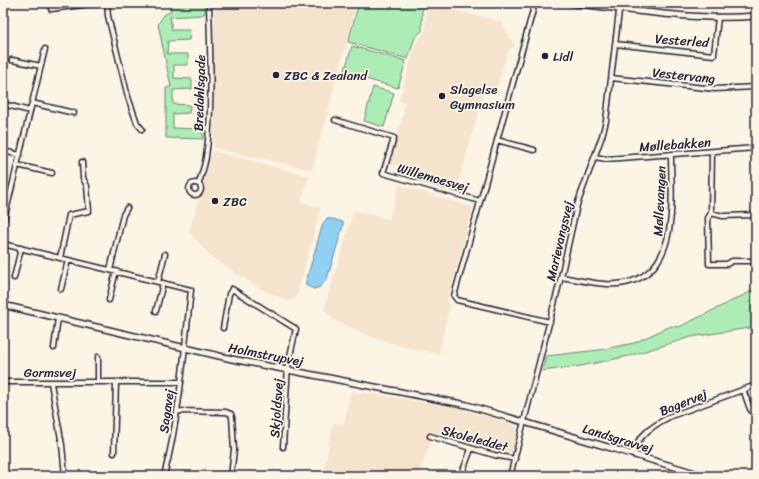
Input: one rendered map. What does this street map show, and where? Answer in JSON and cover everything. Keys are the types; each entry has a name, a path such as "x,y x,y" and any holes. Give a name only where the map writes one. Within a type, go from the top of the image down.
{"street":[{"path":"51,9 98,3"},
{"path":"107,3 108,16 128,97 137,123 142,129"},
{"name":"Bredahlsgade","path":"199,183 206,158 209,113 209,3"},
{"name":"Willemoesvej","path":"536,3 454,293 454,298 457,300 550,322"},
{"path":"571,3 619,6 718,18 756,16"},
{"name":"Marievangsvej","path":"510,476 550,322 577,205 595,157 606,121 619,6"},
{"name":"Vesterled","path":"615,44 714,55 718,18"},
{"path":"3,224 45,49"},
{"path":"12,60 41,66"},
{"name":"Vestervang","path":"611,78 715,89 756,87"},
{"path":"32,103 74,113"},
{"path":"3,104 30,111"},
{"name":"Willemoesvej","path":"335,120 394,138 383,173 480,201"},
{"path":"497,140 534,150"},
{"name":"Møllebakken","path":"595,157 606,159 756,148"},
{"path":"3,151 20,155"},
{"path":"712,152 711,213 708,218 709,264 727,264 732,261 756,261"},
{"name":"Møllevangen","path":"561,277 614,284 624,283 642,277 654,266 666,245 670,219 671,155"},
{"path":"60,258 69,215 89,211 86,186 83,178 82,162"},
{"path":"17,165 52,173"},
{"path":"3,199 9,200"},
{"path":"110,270 123,215 127,208"},
{"path":"711,213 724,216 756,215"},
{"path":"3,244 161,282"},
{"path":"14,278 21,248"},
{"path":"156,311 165,254"},
{"path":"61,289 68,260"},
{"path":"109,300 116,271"},
{"name":"Sagavej","path":"161,282 191,290 177,411 172,444 164,476"},
{"name":"Skjoldsvej","path":"223,328 229,294 232,289 296,330 289,370 283,447"},
{"name":"Holmstrupvej","path":"3,305 184,348 289,370 443,399 525,421"},
{"path":"54,348 58,318"},
{"path":"98,357 98,382"},
{"name":"Gormsvej","path":"3,382 180,382"},
{"path":"51,382 62,445 65,476"},
{"path":"114,453 116,382"},
{"name":"Bagervej","path":"632,454 638,439 661,421 756,385"},
{"path":"743,389 750,409 756,416"},
{"path":"177,411 226,412 231,414 234,450 231,476"},
{"name":"Landsgravvej","path":"525,421 705,476"},
{"name":"Skoleleddet","path":"430,436 471,449 515,459"},
{"path":"461,476 471,449"},
{"path":"683,476 685,470"}],"shaded area":[{"name":"ZBC & Zealand","path":"214,3 357,3 312,170 214,148"},
{"name":"Slagelse Gymnasium","path":"428,3 502,22 515,46 507,52 497,88 492,91 485,90 458,184 389,164 404,110 405,102 399,101 416,43 425,32"},
{"path":"213,151 309,176 301,202 321,208 296,298 288,301 265,291 237,274 210,256 189,232"},
{"path":"399,185 473,207 447,301 450,303 439,354 408,348 364,334 334,320 324,309 354,210 389,219"},
{"path":"351,391 461,408 514,425 517,428 513,450 506,454 496,453 433,436 418,476 323,476 333,423 344,424"}],"green space":[{"path":"169,3 204,3 205,13 202,15 170,17 172,30 190,30 189,40 168,41 167,54 188,54 188,65 174,65 174,78 192,79 192,89 173,90 173,104 190,105 189,113 173,114 173,128 203,129 203,139 166,138 166,88 171,87 158,24 164,15 171,11"},
{"path":"359,3 425,3 422,11 422,31 415,37 408,59 348,42"},
{"path":"352,46 406,61 398,88 344,73"},
{"path":"373,87 394,93 384,127 364,121"},
{"path":"756,287 756,327 691,337 629,356 581,366 542,371 546,356 599,350 634,343 671,326 679,327 748,293"}],"water":[{"path":"327,219 343,222 343,226 327,279 320,287 314,289 305,285 323,223"}],"place":[{"name":"Lidl","path":"545,56"},
{"name":"ZBC & Zealand","path":"276,75"},
{"name":"Slagelse Gymnasium","path":"442,96"},
{"name":"ZBC","path":"215,201"}]}
